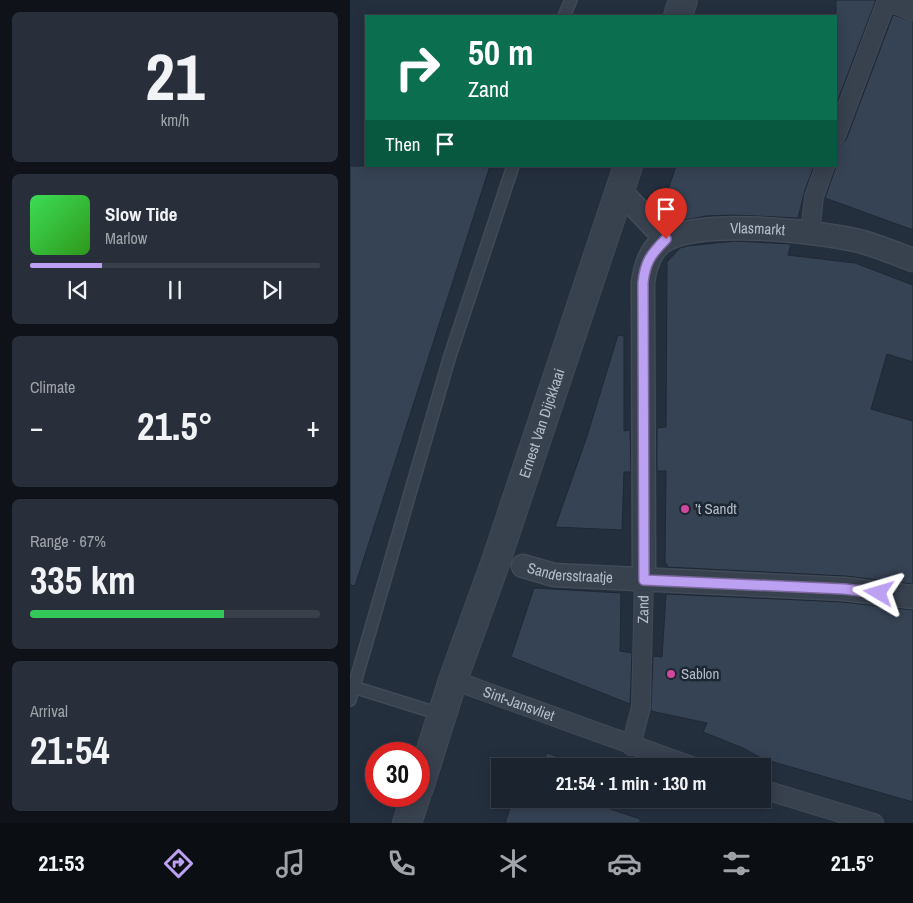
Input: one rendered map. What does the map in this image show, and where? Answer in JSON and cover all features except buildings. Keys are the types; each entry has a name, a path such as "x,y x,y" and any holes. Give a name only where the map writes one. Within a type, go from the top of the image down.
{"street":[{"path":"678,15 683,0"},
{"path":"837,133 886,1 913,11"},
{"path":"810,233 814,196 825,167"},
{"path":"624,179 666,239"},
{"name":"Ernest Van Dijckkaai","path":"453,680 497,558 624,179"},
{"name":"Vlasmarkt","path":"666,239 699,230 726,228 810,233 862,242 913,260"},
{"name":"Zand","path":"630,746 641,707 644,580 643,283 647,262 666,239"},
{"name":"Sandersstraatje","path":"497,558 554,575 844,589 913,597"},
{"path":"430,755 453,680"},
{"name":"Sint-Jansvliet","path":"453,680 667,758"},
{"path":"771,792 874,823"},
{"path":"407,823 412,807"}],"lane":[{"path":"564,15 570,0"},
{"path":"350,700 352,686 449,358 513,167"},
{"path":"352,686 443,715"}],"place":[{"name":"’t Sandt","path":"685,509"},
{"name":"Sablon","path":"671,674"}],"route":[{"path":"666,239 647,262 643,283 644,580 844,589 879,593"}]}
